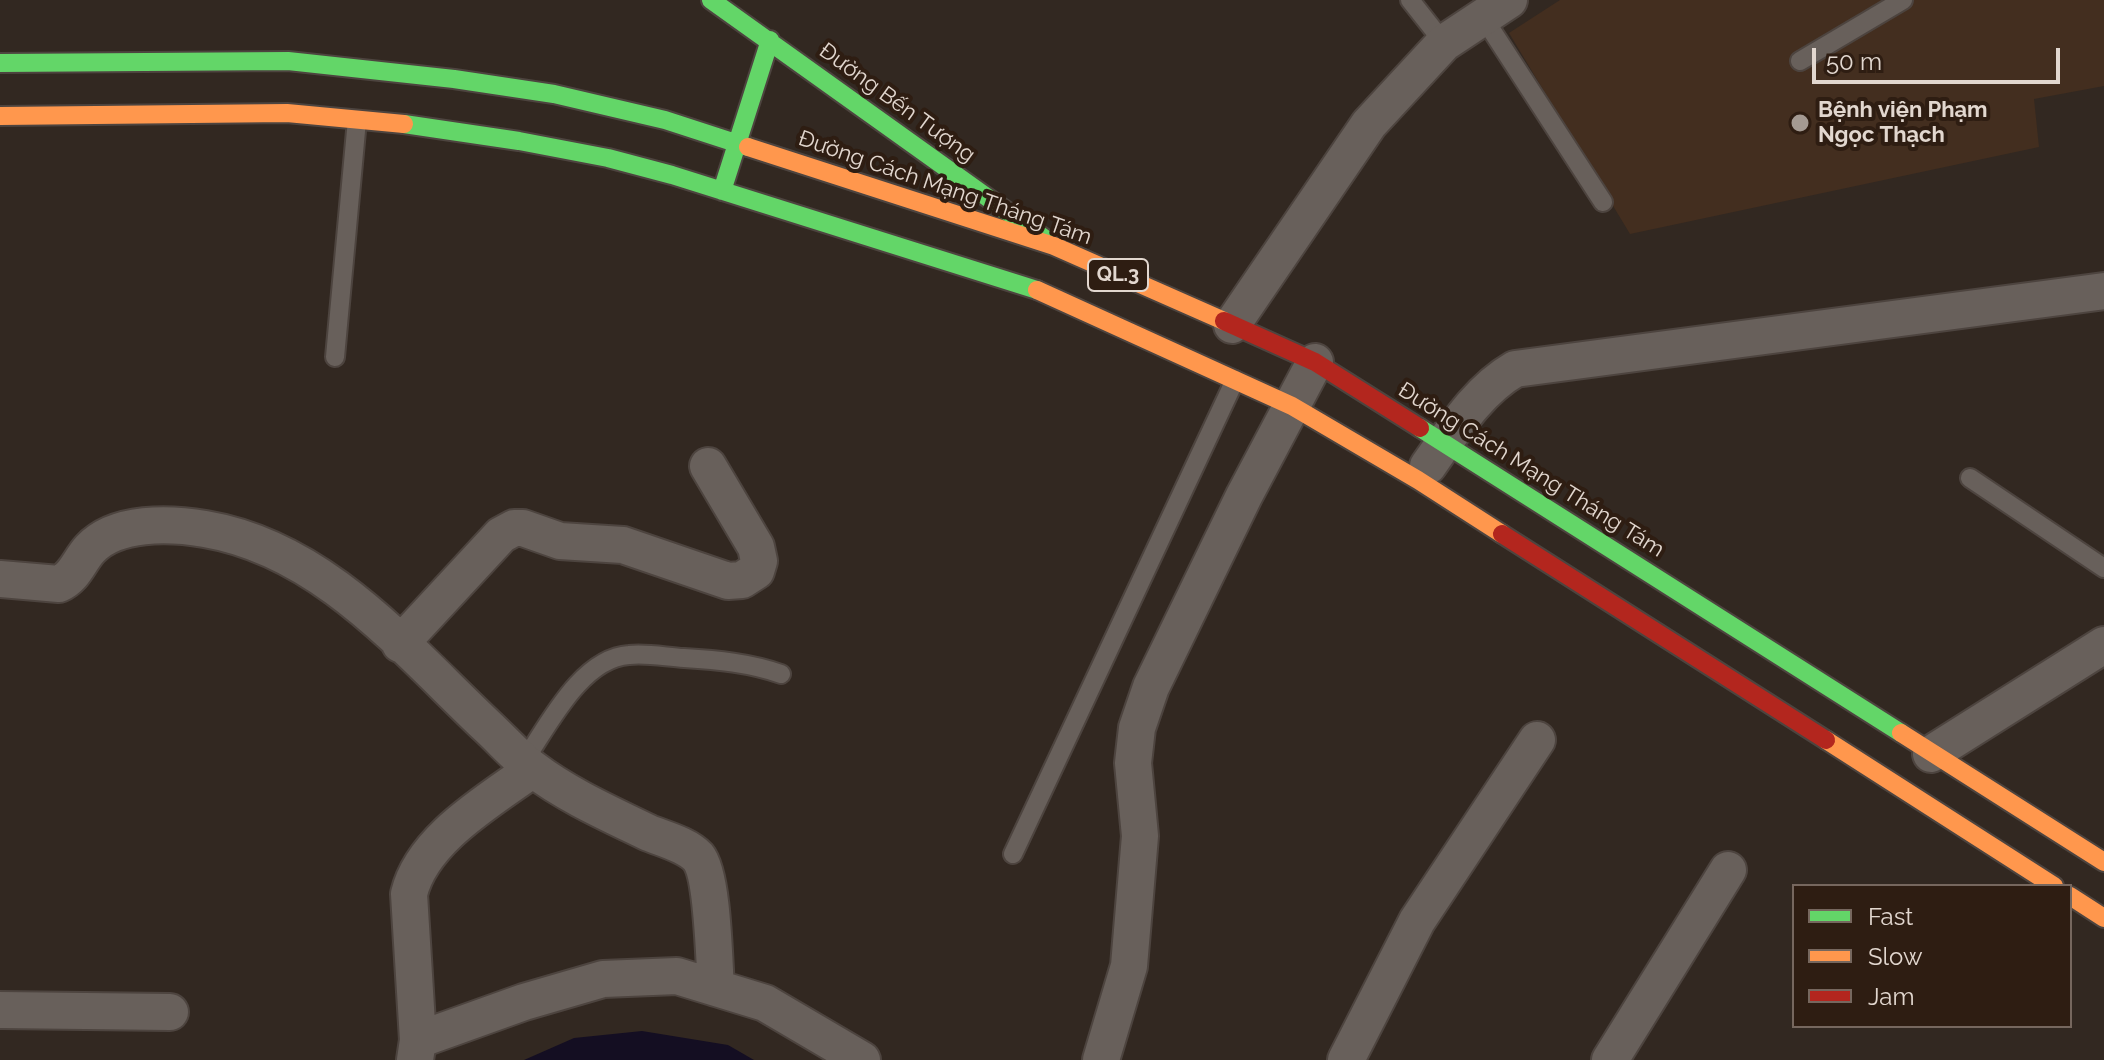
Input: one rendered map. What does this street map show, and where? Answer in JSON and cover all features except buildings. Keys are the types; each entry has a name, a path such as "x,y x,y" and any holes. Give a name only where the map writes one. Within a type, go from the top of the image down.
{"main road":[{"name":"Đường Bến Tượng","path":"711,0 1054,246"},
{"path":"722,191 770,40"},
{"name":"Đường Cách Mạng Tháng Tám","path":"0,63 288,61 454,79 554,94 665,120 1054,246 1315,362 2104,862"},
{"name":"QL.3","path":"0,116 287,113 487,136 608,158 1042,292 1292,406 1418,480 2051,884"},
{"path":"2072,897 2104,918"}],"street":[{"path":"1232,325 1369,124 1444,43 1496,9"},
{"path":"1418,480 1481,395 1496,380 1515,369 2104,291"},
{"path":"1101,1060 1129,966 1140,836 1133,763 1137,728 1151,687 1244,496 1315,362"},
{"path":"400,644 501,535 514,528 523,528 560,541 623,545 728,581 749,577 756,571 759,561 756,547 708,466"},
{"path":"0,579 59,584 74,573 97,541 112,533 139,526 203,529 252,541 291,557 333,585 528,765 614,816 687,849 699,858 706,877 716,988"},
{"path":"1931,754 2104,645"},
{"path":"1346,1060 1417,921 1537,740"},
{"path":"528,765 425,856 413,877 409,894 417,1050 524,1002 603,979 677,976 765,1003 862,1060"},
{"path":"1610,1060 1728,870"},
{"path":"0,1010 170,1012"}],"lane":[{"path":"1410,0 1444,43"},
{"path":"1800,61 1903,0"},
{"path":"1496,9 1603,202"},
{"path":"335,357 357,120"},
{"path":"1013,854 1235,380"},
{"path":"1970,478 2104,568"},
{"path":"528,765 570,691 600,665 626,655 716,659 762,667 781,674"}],"shaded area":[{"name":"Bệnh viện Phạm Ngọc Thạch","path":"1560,0 2104,0 2104,86 2034,99 2039,147 1630,234 1509,33"},
{"path":"642,1031 728,1045 754,1060 524,1060 574,1038"}],"traffic: fast":[{"path":"711,0 1044,238"},
{"path":"722,191 770,40"},
{"path":"0,63 288,61 454,79 554,94 665,120 748,147"},
{"path":"404,124 608,158 672,175 1037,290"},
{"path":"1420,428 1901,733"}],"traffic: slow":[{"path":"0,116 287,113 404,124"},
{"path":"748,147 1054,246 1224,321"},
{"path":"1037,290 1292,406 1502,534"},
{"path":"1901,733 2104,862"},
{"path":"1826,740 2051,884"},
{"path":"2072,897 2104,918"}],"traffic: jam":[{"path":"1224,321 1315,362 1420,428"},
{"path":"1502,534 1826,740"}],"place":[{"name":"Bệnh viện Phạm Ngọc Thạch","path":"1800,123"}]}
